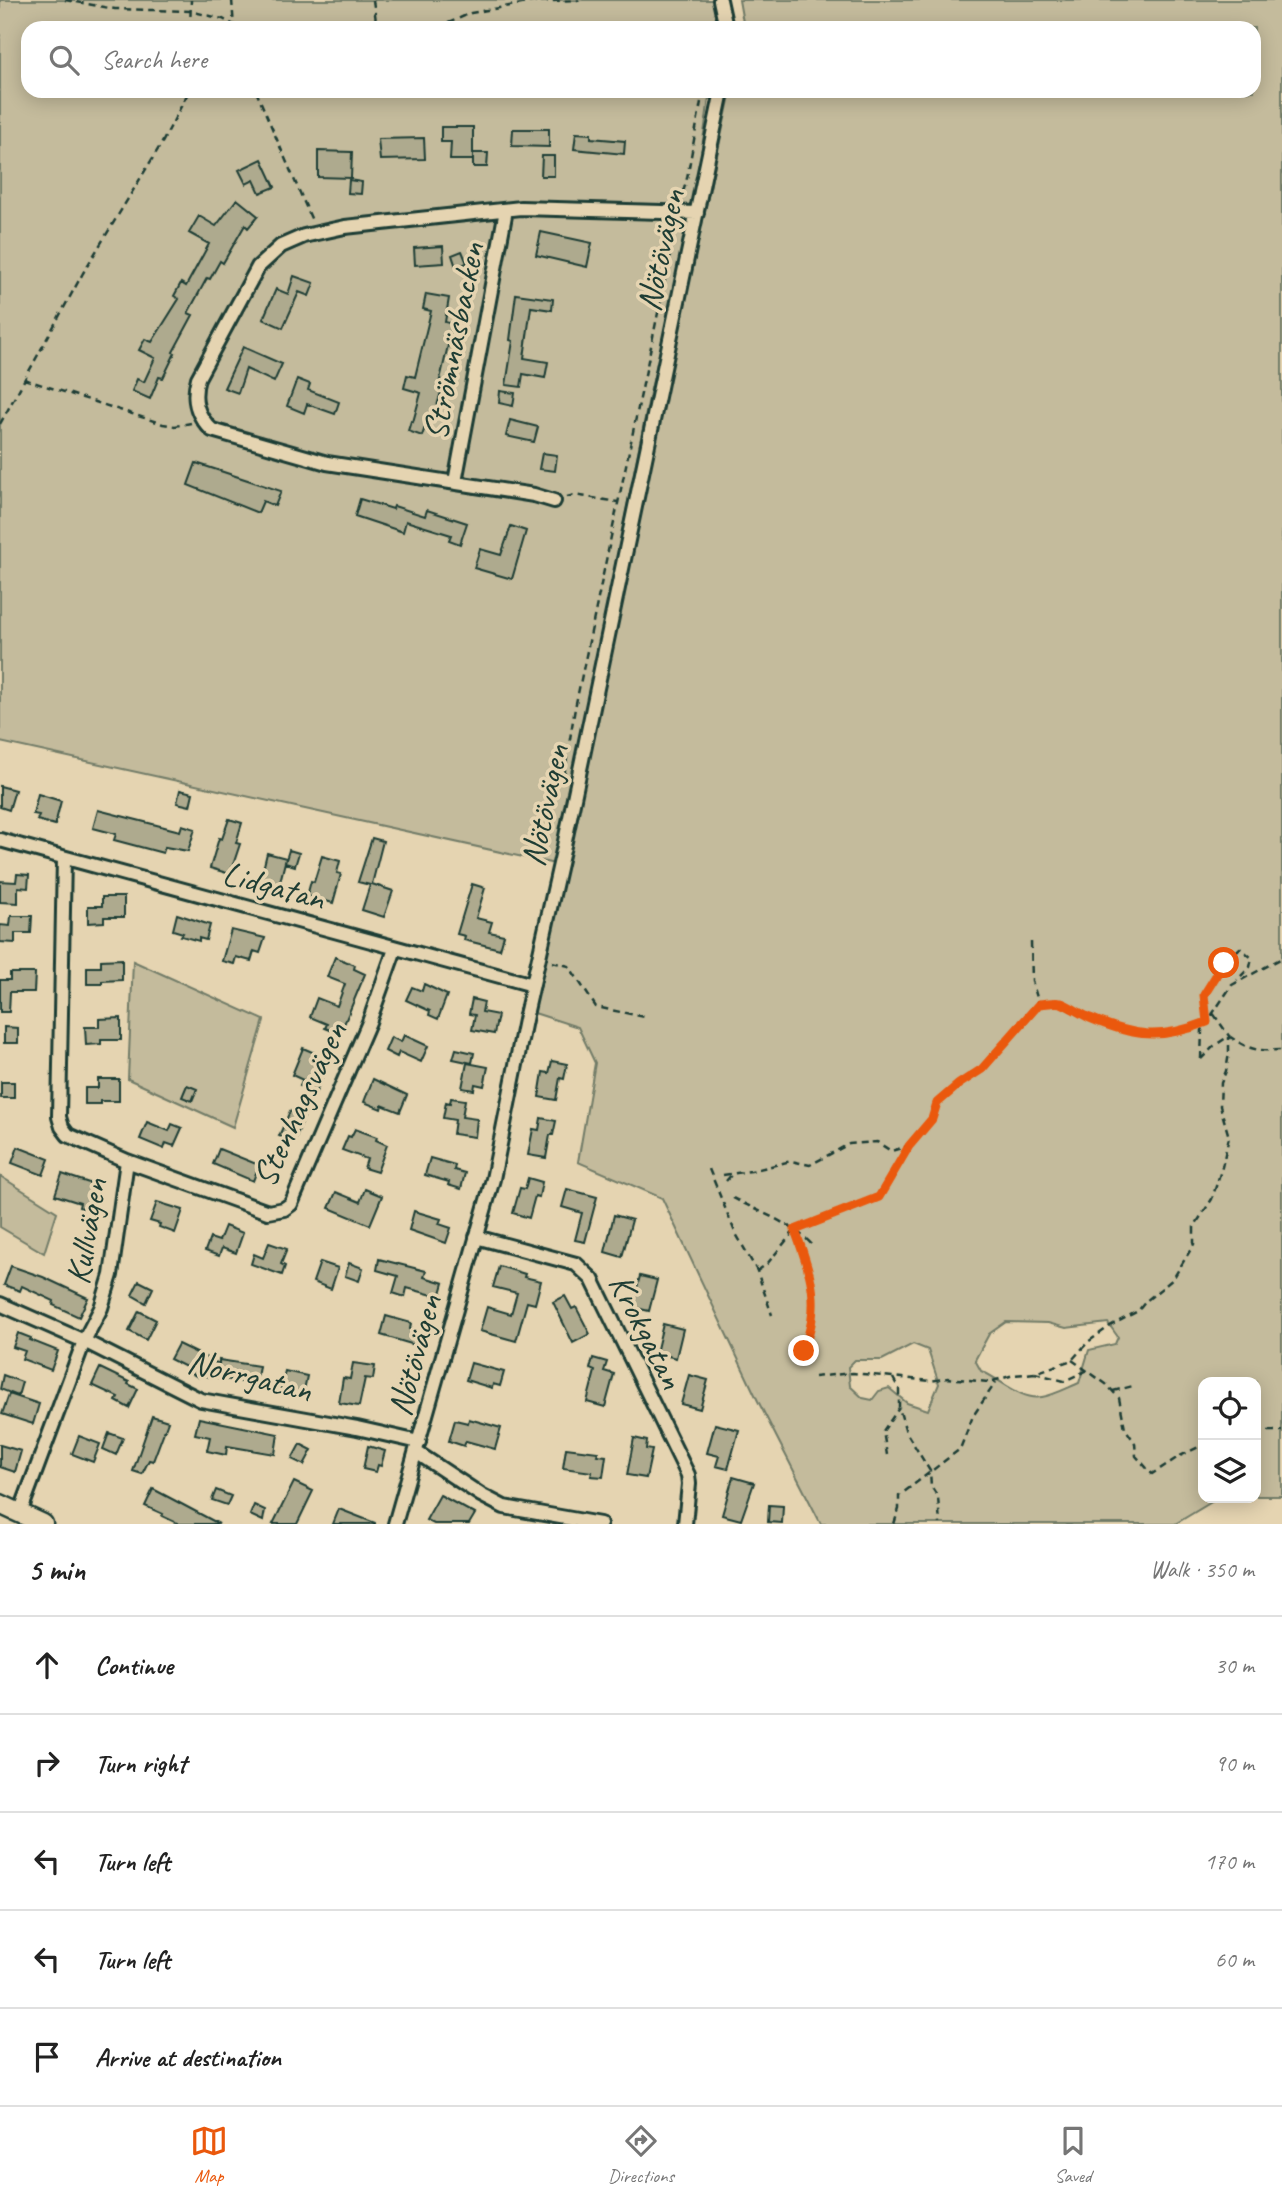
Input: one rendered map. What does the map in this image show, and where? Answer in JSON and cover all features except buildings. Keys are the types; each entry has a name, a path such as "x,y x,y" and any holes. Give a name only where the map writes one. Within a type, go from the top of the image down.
{"street":[{"path":"720,0 724,21"},
{"name":"Nötövägen","path":"395,1524 493,1180 721,98"},
{"name":"Strömnäsbacken","path":"554,501 534,495 327,463 212,430 202,418 194,399 198,378 254,274 281,246 316,232 540,207 697,213"},
{"name":"Strömnäsbacken","path":"455,482 506,210"},
{"name":"Lidgatan","path":"0,840 533,985"},
{"name":"Kullvägen","path":"20,1514 84,1341 101,1308 111,1275 127,1161 68,1135 62,1127 64,858"},
{"name":"Stenhagsvägen","path":"127,1161 268,1212 284,1209 291,1204 369,1022 395,948"},
{"name":"Krokgatan","path":"476,1237 576,1264 592,1279 685,1469 689,1484 685,1524"},
{"name":"Norrgatan","path":"0,1304 84,1341 201,1400 357,1428 418,1447 481,1495 504,1507 600,1524"},
{"path":"0,1504 43,1524"}],"path":[{"path":"65,0 115,9 190,11 226,21"},
{"path":"190,21 191,0"},
{"path":"232,0 234,21"},
{"path":"373,0 377,21"},
{"path":"453,21 471,13 532,2 579,0"},
{"path":"0,424 83,273 163,141 185,98"},
{"path":"259,98 316,232"},
{"path":"564,784 575,708 671,251 672,212 687,178 702,98"},
{"path":"24,379 163,424 185,425 202,418"},
{"path":"554,501 574,495 618,502"},
{"path":"1031,942 1032,981 1039,1004"},
{"path":"1207,1022 1204,995 1224,963 1240,948 1252,958 1250,967 1232,985 1202,1030 1201,1059 1229,1036"},
{"path":"539,958 569,966 596,1007 645,1017"},
{"path":"1232,985 1282,958"},
{"path":"757,1270 767,1264 795,1230 879,1197 909,1146 932,1119 937,1103 982,1069 1039,1004 1061,1003 1072,1011 1112,1027 1142,1034 1181,1032 1207,1022"},
{"path":"1213,1013 1229,1036 1240,1044 1263,1052 1282,1050"},
{"path":"814,1377 853,1373 931,1381 948,1378 997,1381 1014,1375 1035,1373 1072,1360 1088,1342 1116,1322 1138,1311 1173,1279 1194,1244 1194,1227 1212,1199 1229,1137 1220,1106 1221,1083 1229,1053 1229,1036"},
{"path":"723,1175 791,1161 810,1165 849,1144 877,1142 891,1151 909,1146"},
{"path":"709,1169 735,1232 757,1270 772,1315"},
{"path":"726,1181 733,1173"},
{"path":"733,1198 795,1230 813,1246"},
{"path":"795,1230 806,1260 813,1298 812,1319 804,1351"},
{"path":"1072,1360 1088,1370 1119,1398 1125,1427 1135,1443 1136,1457 1152,1474 1198,1447"},
{"path":"1035,1373 1063,1381 1088,1370"},
{"path":"893,1378 899,1389 899,1408 906,1432 930,1471 931,1486 938,1497 940,1524"},
{"path":"894,1524 899,1509 899,1496 960,1449 973,1416 997,1381"},
{"path":"1112,1391 1133,1386"},
{"path":"887,1455 883,1431 899,1408"},
{"path":"1261,1431 1282,1431"}],"shaded area":[{"path":"0,0 716,0 718,21 21,21 21,98 709,98 693,211 650,393 555,864 0,742"},
{"path":"739,0 1282,0 1282,1496 1261,1496 1261,1377 1198,1377 1198,1503 1210,1503 1175,1524 821,1524 758,1401 662,1198 578,1162 595,1063 578,1027 525,1010 566,848 729,98 1261,98 1261,21 743,21","holes":["1006,1322 1048,1323 1066,1328 1108,1323 1118,1337 1115,1344 1089,1350 1079,1383 1051,1395 1026,1396 981,1371 975,1360 989,1334","913,1344 928,1350 939,1384 928,1410 907,1403 889,1388 879,1391 872,1400 863,1398 850,1386 848,1367 855,1360 882,1360"]},
{"path":"133,961 264,1020 233,1127 128,1079"},
{"path":"0,1176 57,1212 44,1253 0,1227"}],"route":[{"path":"804,1351 812,1319 813,1298 806,1260 795,1230 879,1197 909,1146 932,1119 937,1103 982,1069 1039,1004 1061,1003 1072,1011 1120,1030 1142,1034 1181,1032 1207,1022 1204,995 1224,963"}]}
